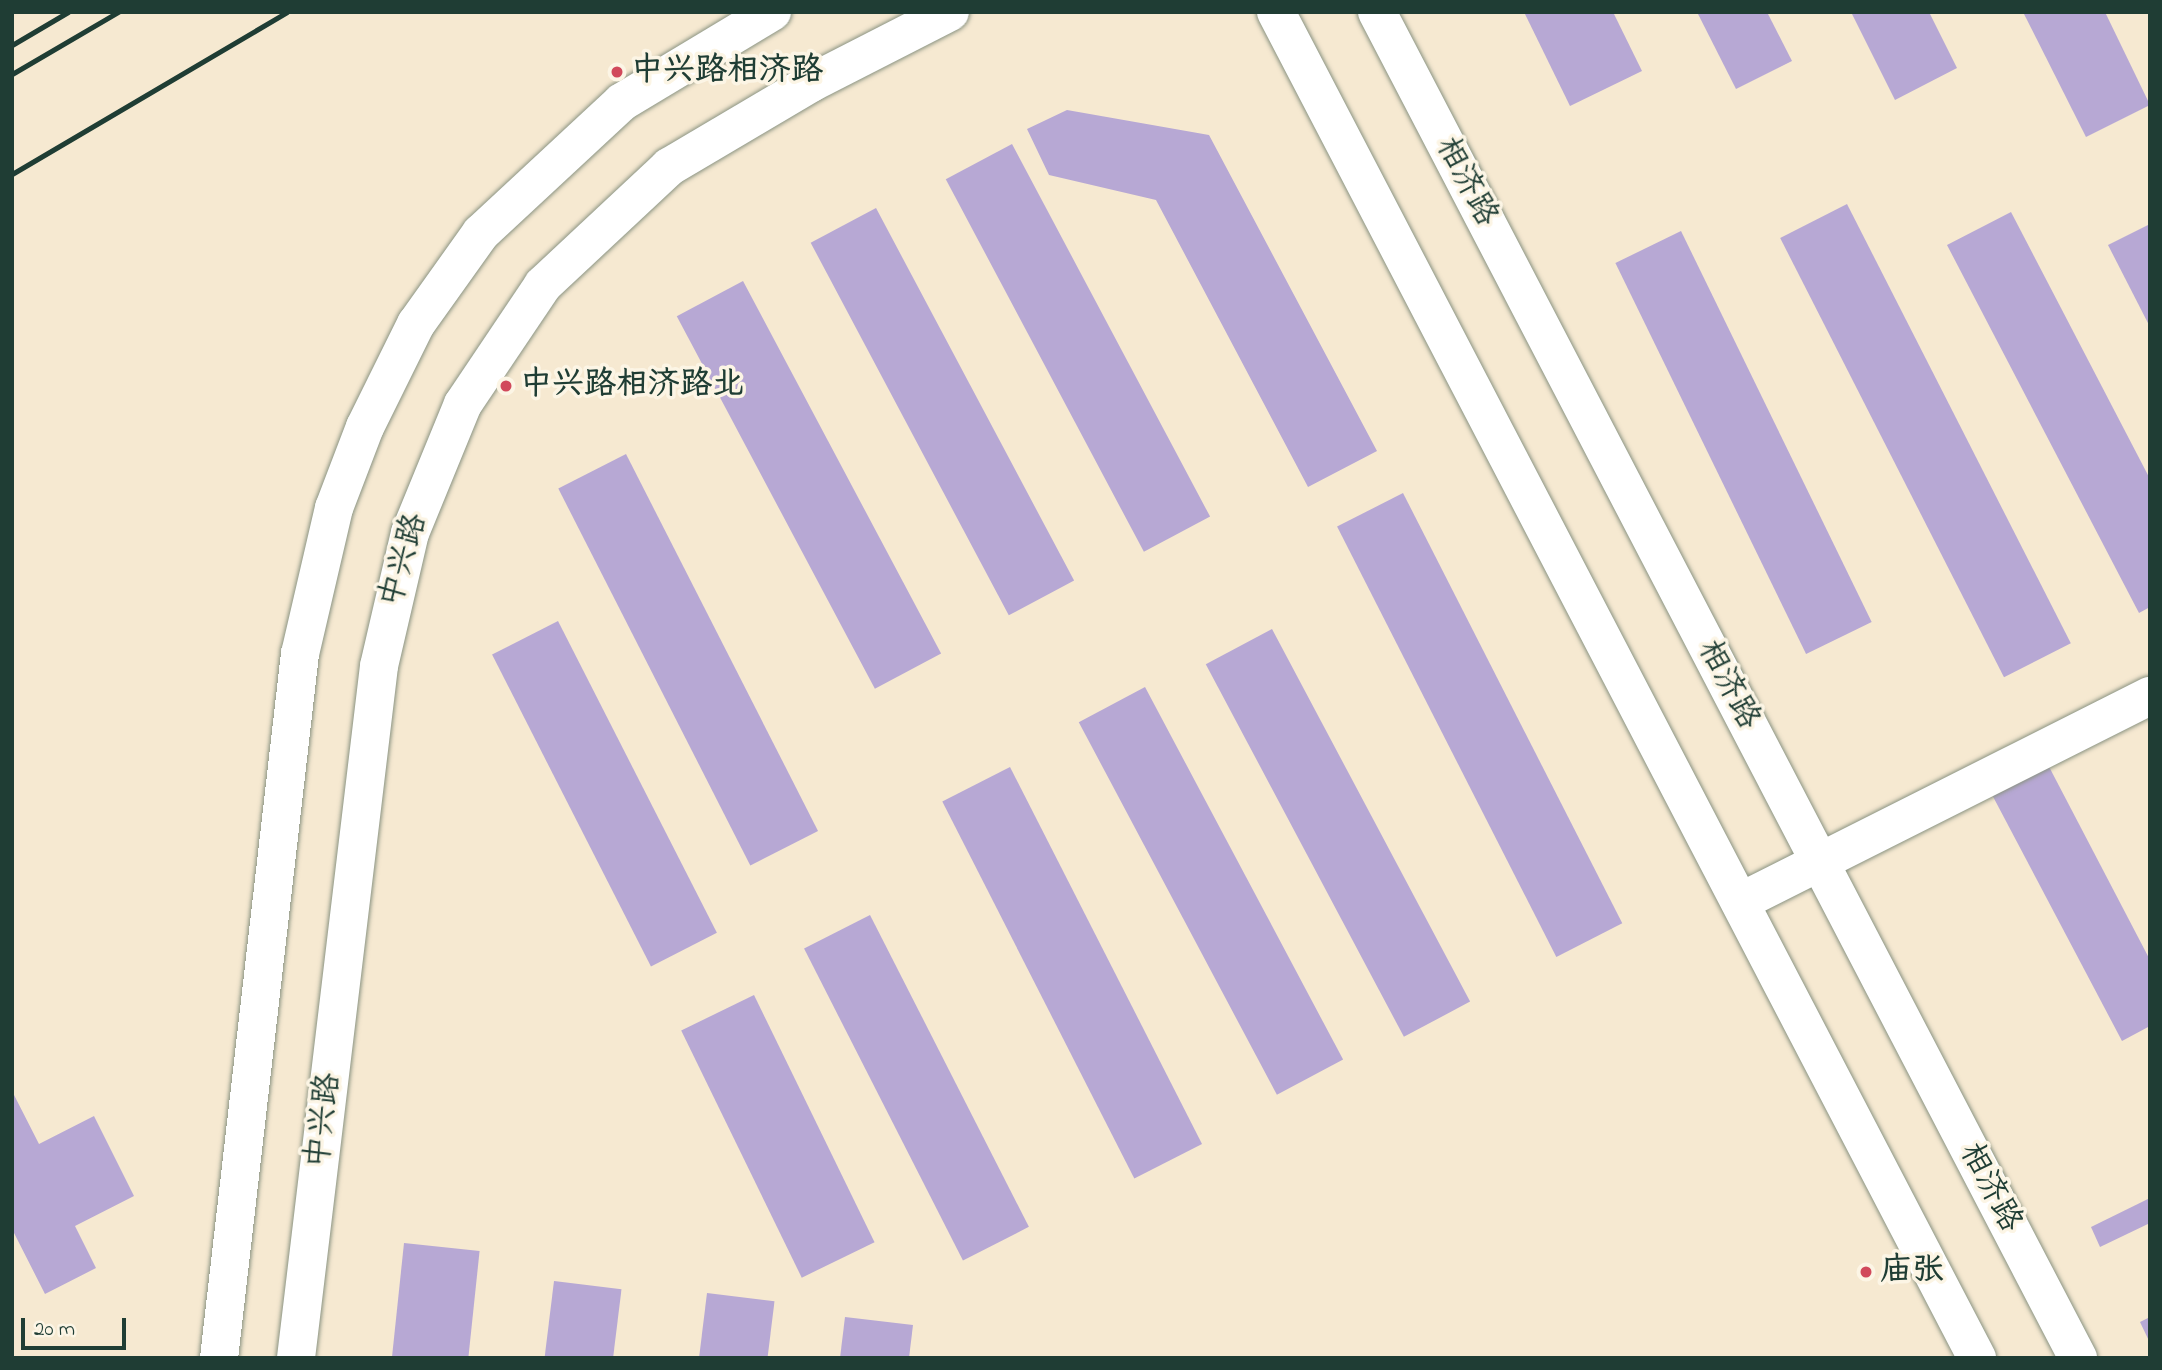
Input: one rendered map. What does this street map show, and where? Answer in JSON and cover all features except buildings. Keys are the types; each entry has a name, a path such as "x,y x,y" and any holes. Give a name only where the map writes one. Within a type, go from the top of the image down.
{"street":[{"path":"219,1358 300,654 327,531 365,427 416,324 481,233 622,102 772,12"},
{"name":"中兴路","path":"296,1358 379,666 410,533 463,404 543,285 669,167 811,83 950,12"},
{"path":"1276,12 1977,1358"},
{"name":"相济路","path":"1377,12 2078,1358"},
{"path":"1740,902 2150,696"}],"railway":[{"path":"12,45 68,12"},
{"path":"12,74 118,12"},
{"path":"12,174 287,12"}],"place":[{"name":"中兴路相济路","path":"617,72"},
{"name":"中兴路相济路北","path":"506,386"},
{"name":"庙张","path":"1866,1272"}]}
